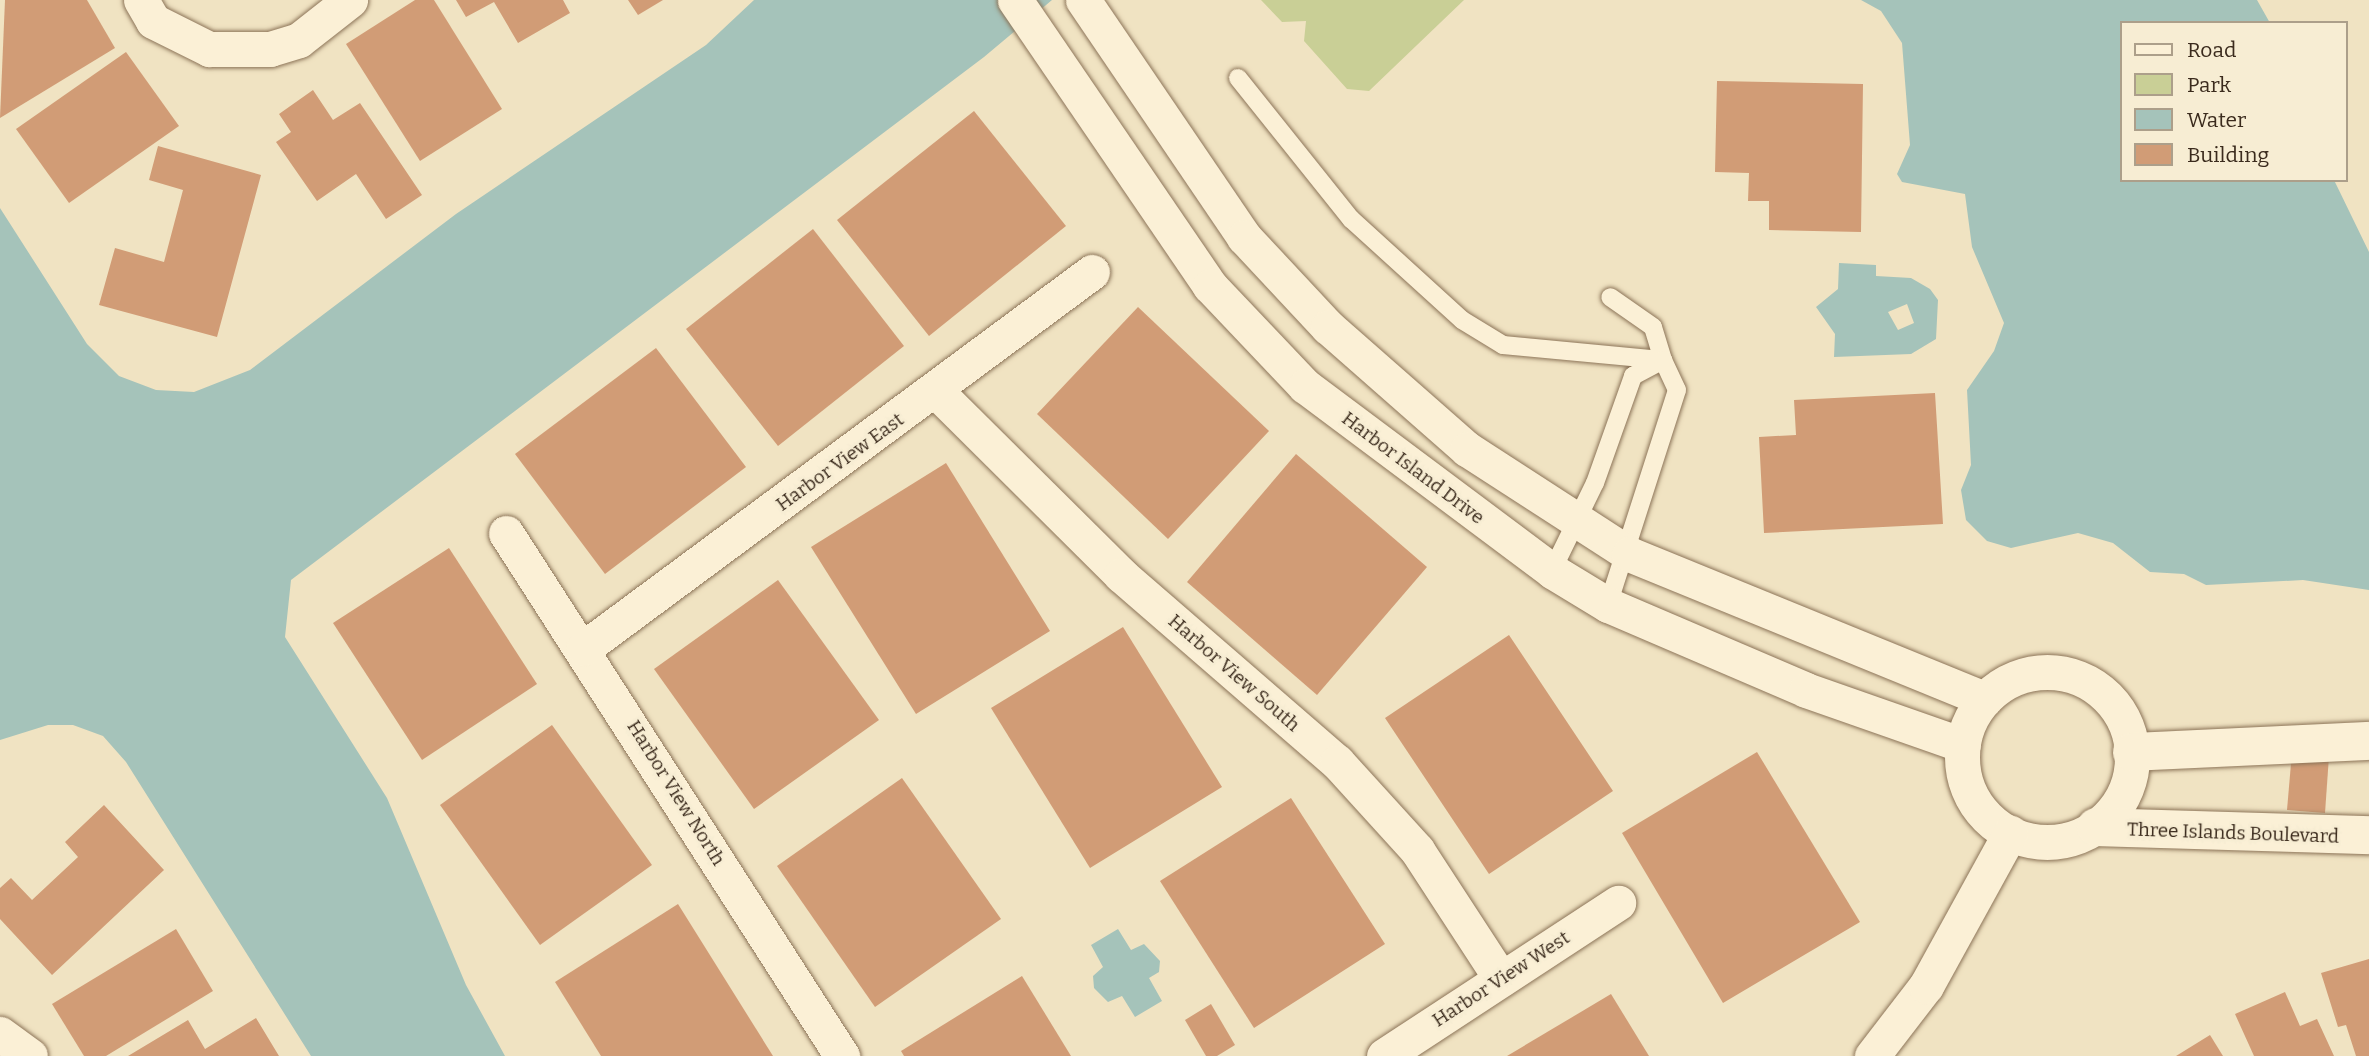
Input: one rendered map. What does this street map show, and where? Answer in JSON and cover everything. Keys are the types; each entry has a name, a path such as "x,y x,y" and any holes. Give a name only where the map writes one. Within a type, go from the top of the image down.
{"street":[{"path":"141,0 153,21 209,49 270,49 299,40 350,0"},
{"name":"Harbor Island Drive","path":"1015,0 1210,286 1305,386 1552,571 1608,604 1806,690 1963,745"},
{"path":"1083,0 1244,237 1328,327 1467,449 1574,524 1629,554 1985,699"},
{"name":"Harbor View East","path":"584,648 937,391 1092,272"},
{"name":"Harbor View South","path":"937,391 1121,575 1337,762 1417,850 1501,979"},
{"name":"Harbor View North","path":"506,533 584,648 842,1056"},
{"path":"2064,673 2112,701 2132,752 2125,789 2096,827 2054,842 2010,833 1972,797 1963,745 1985,699 2009,680 2064,673"},
{"path":"2132,752 2369,741"},
{"name":"Three Islands Boulevard","path":"2096,827 2369,835"},
{"path":"1872,1056 1926,986 2010,833"},
{"name":"Harbor View West","path":"1384,1056 1618,903"},
{"path":"0,1034 30,1056"}],"lane":[{"path":"1238,78 1351,219 1462,320 1503,345 1663,360"},
{"path":"1608,604 1629,554 1677,390 1663,360 1653,327 1610,298"},
{"path":"1552,571 1574,524 1633,376 1663,360"}],"green space":[{"path":"1261,0 1464,0 1369,91 1347,89 1304,41 1306,21 1282,22"}],"water":[{"path":"754,0 1052,0 984,57 291,580 285,637 387,798 466,985 505,1056 311,1056 126,762 103,736 73,725 48,725 0,740 0,208 87,344 119,376 156,390 194,392 250,370 456,214 706,45"},
{"path":"1861,0 2257,0 2269,21 2120,21 2120,182 2335,182 2369,252 2369,590 2303,580 2206,585 2184,574 2150,572 2113,543 2078,533 2011,548 1987,541 1966,520 1961,490 1971,465 1967,390 1994,351 2004,323 1972,247 1965,194 1902,182 1897,174 1910,145 1902,43 1881,11"},
{"path":"1839,263 1876,265 1876,276 1911,278 1930,289 1938,300 1936,339 1911,354 1834,357 1835,334 1816,307 1838,289","holes":["1907,304 1914,323 1898,330 1888,312"]},
{"path":"1118,929 1131,950 1144,944 1160,961 1159,972 1149,978 1162,1001 1135,1017 1122,996 1108,1002 1094,988 1093,976 1103,967 1091,945"}],"building":[{"path":"5,0 87,0 115,48 0,118"},
{"path":"415,0 434,0 502,109 420,161 346,44"},
{"path":"456,0 563,0 570,13 518,43 494,2 466,17"},
{"path":"628,0 663,0 638,15"},
{"path":"126,52 179,126 69,203 16,129"},
{"path":"1717,81 1863,84 1861,232 1769,230 1769,201 1748,201 1749,173 1715,172"},
{"path":"313,90 333,120 360,103 422,195 386,219 356,174 317,201 276,142 291,132 279,114"},
{"path":"974,111 1066,226 929,336 837,220"},
{"path":"158,146 261,175 217,337 99,305 115,248 164,262 183,190 149,180"},
{"path":"813,229 904,346 778,446 686,329"},
{"path":"1138,307 1269,431 1168,539 1037,414"},
{"path":"656,348 746,467 605,574 515,454"},
{"path":"1935,393 1943,524 1764,533 1759,437 1796,435 1794,400"},
{"path":"1296,454 1427,567 1317,695 1187,582"},
{"path":"946,463 1050,631 916,714 811,547"},
{"path":"449,548 537,684 422,760 333,623"},
{"path":"778,580 879,720 754,809 654,669"},
{"path":"1123,627 1222,787 1090,868 991,708"},
{"path":"1509,635 1613,791 1489,874 1385,718"},
{"path":"552,725 652,865 540,945 440,805"},
{"path":"1757,752 1860,922 1723,1003 1622,833"},
{"path":"2292,752 2329,756 2325,813 2287,810"},
{"path":"902,778 1001,919 875,1007 777,866"},
{"path":"1291,798 1385,944 1254,1028 1160,881"},
{"path":"104,805 164,870 52,975 0,919 0,888 11,878 32,900 78,857 65,842"},
{"path":"678,904 773,1056 601,1056 555,982"},
{"path":"176,929 213,991 106,1056 84,1056 52,1004"},
{"path":"2369,959 2369,1056 2356,1056 2346,1025 2338,1027 2321,973"},
{"path":"1022,976 1071,1056 904,1056 901,1051"},
{"path":"2285,992 2300,1026 2317,1019 2334,1056 2254,1056 2235,1014"},
{"path":"1611,994 1649,1056 1507,1056"},
{"path":"1211,1004 1235,1045 1217,1056 1206,1056 1185,1020"},
{"path":"256,1018 279,1056 128,1056 188,1020 205,1049"},
{"path":"2210,1035 2223,1056 2176,1056"}]}
